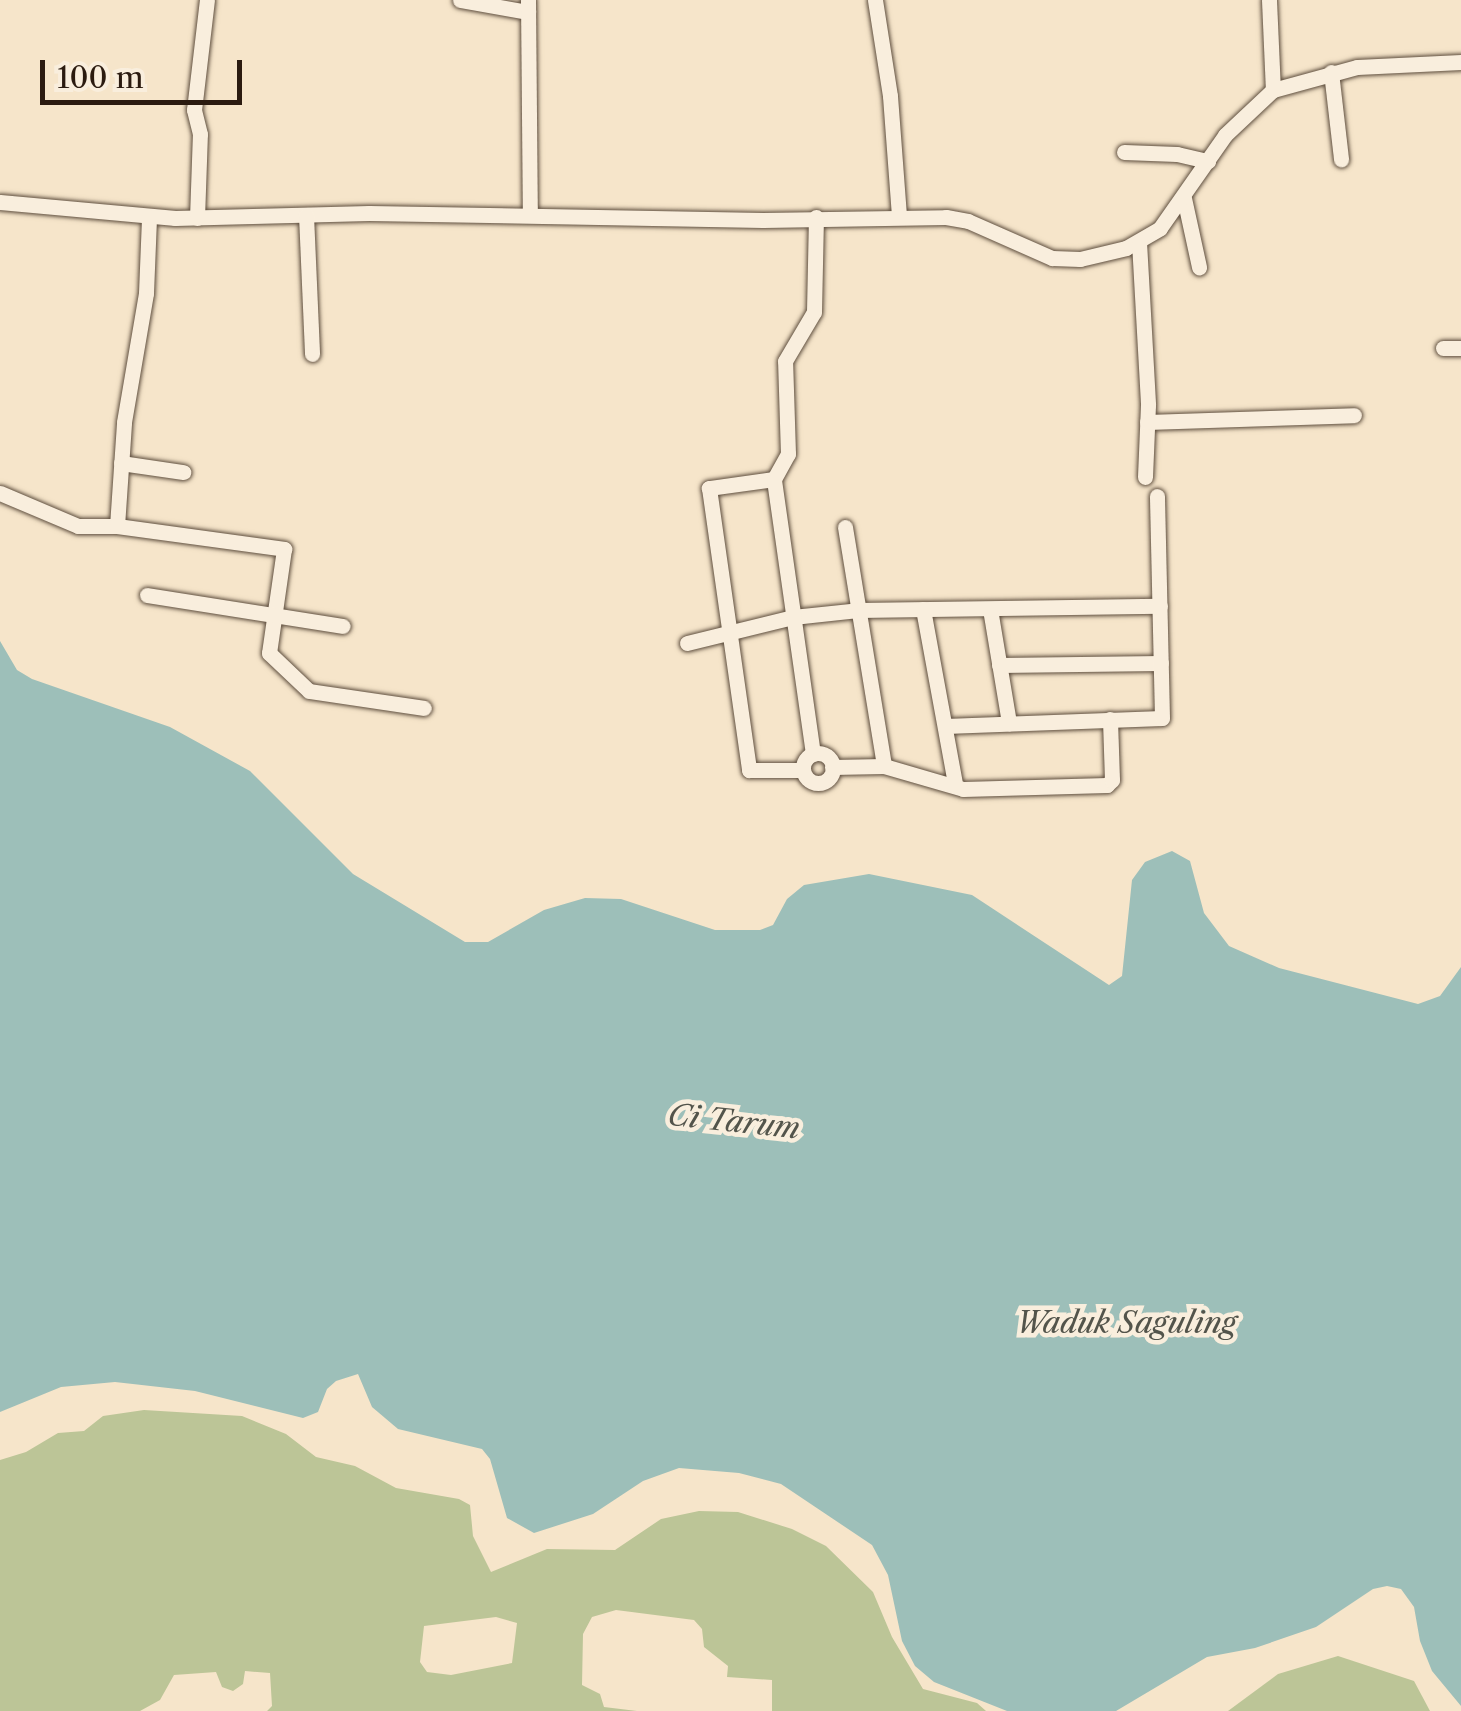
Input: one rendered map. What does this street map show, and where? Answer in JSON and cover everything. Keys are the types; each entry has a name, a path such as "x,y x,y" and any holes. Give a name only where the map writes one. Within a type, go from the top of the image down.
{"street":[{"path":"197,218 200,134 194,110 207,0"},
{"path":"460,0 528,6 530,216"},
{"path":"875,0 890,96 899,216"},
{"path":"1269,0 1273,90"},
{"path":"0,202 197,218 306,215 962,219 1056,259 1094,257 1139,242 1172,216 1243,115 1273,90 1331,72 1461,62"},
{"path":"1331,72 1342,159"},
{"path":"1124,152 1177,154 1208,161"},
{"path":"1184,198 1199,267"},
{"path":"306,215 312,354"},
{"path":"116,526 121,463 146,293 148,217"},
{"path":"803,770 813,754 774,479 788,454 786,361 814,312 816,218"},
{"path":"1139,242 1147,422 1145,477"},
{"path":"1443,348 1461,348"},
{"path":"1147,422 1354,415"},
{"path":"121,463 183,472"},
{"path":"774,479 709,488 749,770 803,770 817,783 830,776 832,766"},
{"path":"0,494 78,526 116,526 284,549 268,653 309,691 424,708"},
{"path":"944,726 1162,718 1157,496"},
{"path":"845,528 884,766"},
{"path":"146,595 343,626"},
{"path":"686,643 793,617 858,610 1160,606"},
{"path":"990,608 1009,723"},
{"path":"923,610 954,784"},
{"path":"999,666 1161,663"},
{"path":"832,766 884,766 963,789 1106,785 1112,780 1110,719"},
{"path":"813,754 823,755 832,766"}],"green space":[{"path":"144,1410 242,1416 286,1434 316,1457 355,1466 396,1488 459,1499 470,1505 473,1536 491,1572 547,1549 615,1550 661,1519 699,1511 738,1512 792,1529 826,1546 873,1592 892,1637 923,1689 977,1703 986,1711 772,1711 772,1680 727,1677 728,1666 704,1647 702,1629 694,1620 616,1610 592,1617 583,1634 582,1685 600,1694 604,1707 637,1711 267,1711 272,1706 270,1673 245,1671 243,1684 233,1691 222,1687 216,1672 174,1675 160,1700 140,1711 0,1711 0,1460 26,1452 58,1433 84,1431 103,1416","holes":["496,1617 517,1623 512,1663 451,1675 427,1672 420,1662 424,1626"]},
{"path":"1338,1656 1414,1681 1430,1711 1228,1711 1278,1674"}],"water":[{"name":"Waduk Saguling","path":"0,641 17,670 32,679 170,727 250,771 353,874 465,942 488,942 544,910 585,898 621,899 715,930 760,930 773,925 787,899 804,885 869,874 972,895 1109,985 1122,976 1132,880 1145,862 1172,851 1190,861 1204,913 1229,946 1279,968 1418,1004 1440,996 1461,967 1461,1706 1432,1671 1420,1641 1414,1607 1401,1589 1387,1586 1373,1589 1316,1627 1255,1648 1207,1657 1116,1711 1007,1711 934,1682 915,1666 902,1641 888,1575 872,1545 781,1484 739,1473 679,1468 643,1481 593,1514 534,1533 507,1518 490,1459 482,1449 398,1429 372,1407 358,1374 336,1381 327,1389 318,1412 303,1418 195,1391 115,1382 61,1387 0,1412"}],"water label":[{"name":"Ci Tarum","path":"734,1122"}]}
